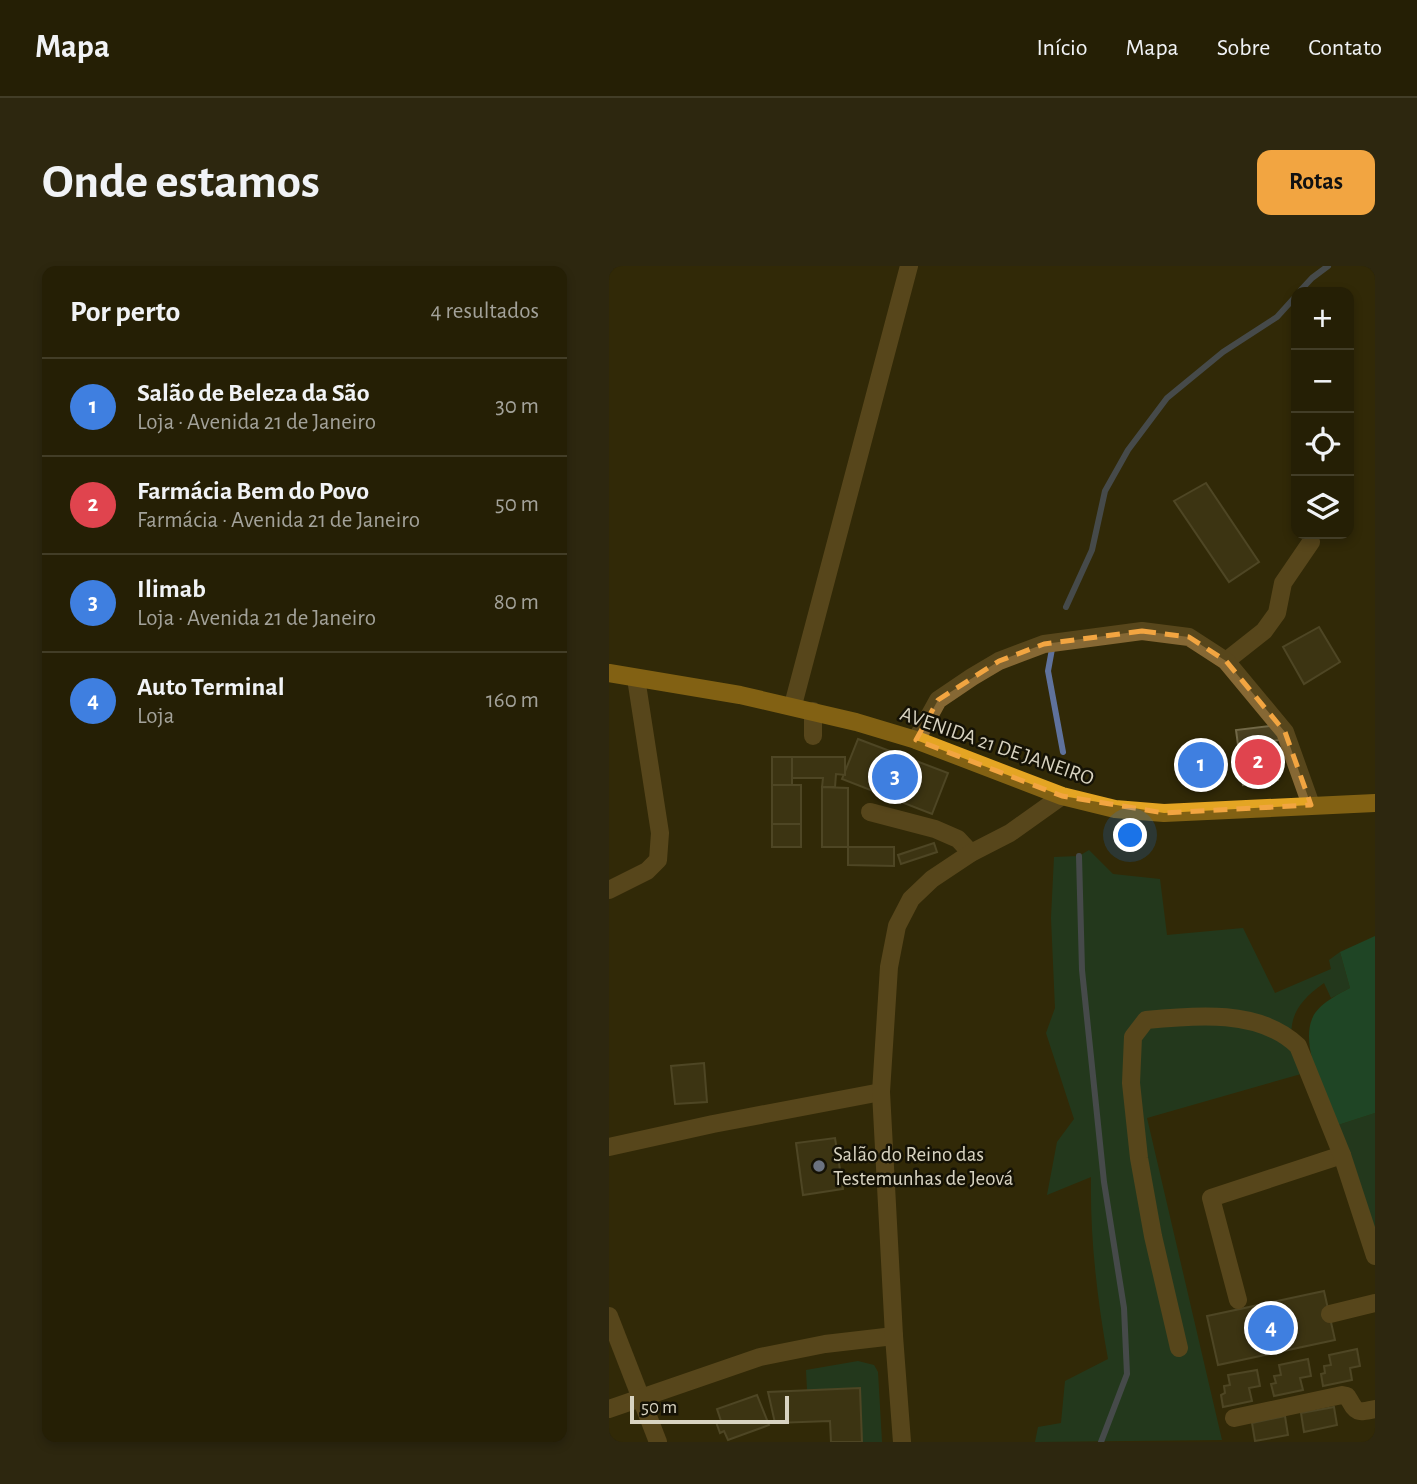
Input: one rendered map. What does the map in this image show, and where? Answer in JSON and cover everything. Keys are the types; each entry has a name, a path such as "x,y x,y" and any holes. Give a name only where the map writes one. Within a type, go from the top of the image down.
{"main road":[{"name":"AVENIDA 21 DE JANEIRO","path":"609,673 793,705 916,740 1062,796 1115,809 1164,813 1375,803"}],"street":[{"path":"793,705 909,266"},
{"path":"1226,661 1264,631 1277,613 1283,583 1311,542"},
{"path":"916,740 938,700 999,661 1044,644 1142,631 1189,637 1226,661 1285,732 1311,805"},
{"path":"609,890 647,871 659,860 660,833 636,678"},
{"path":"813,711 813,736"},
{"path":"902,1442 881,1092 890,967 897,926 911,899 932,878 971,853 1010,833 1062,796"},
{"path":"870,812 947,834 958,839 971,853"},
{"path":"1179,1348 1153,1236 1139,1158 1131,1083 1133,1037 1146,1020 1198,1014 1263,1024 1288,1036 1298,1046 1342,1155 1375,1256"},
{"path":"609,1147 881,1092"},
{"path":"1238,1300 1211,1198 1342,1155"},
{"path":"1329,1314 1375,1303"},
{"path":"609,1316 658,1442"},
{"path":"609,1409 760,1357 825,1344 894,1336"},
{"path":"1234,1418 1342,1395 1347,1396 1354,1410 1358,1412 1375,1409"}],"highlighted area":[{"path":"1142,631 1189,637 1226,661 1285,732 1311,805 1164,813 1062,796 916,740 938,700 999,661 1044,644"}],"green space":[{"path":"1089,850 1113,874 1160,879 1167,935 1243,928 1275,993 1331,969 1329,960 1340,952 1350,988 1331,998 1324,983 1311,993 1296,1013 1291,1034 1301,1074 1147,1118 1222,1440 1035,1442 1038,1427 1061,1423 1065,1381 1108,1359 1095,1268 1091,1177 1047,1195 1057,1142 1074,1119 1046,1033 1055,1008 1051,918 1054,857 1079,856"},
{"path":"1375,936 1375,1113 1338,1125 1316,1073 1309,1044 1309,1031 1312,1019 1319,1009 1328,1000 1350,988 1340,952"},
{"path":"1375,1113 1375,1229 1338,1125"},
{"path":"858,1361 874,1365 878,1372 882,1442 862,1442 859,1388 807,1390 806,1370"}],"building":[{"path":"1206,483 1259,562 1229,582 1174,501"},
{"path":"1319,627 1340,662 1304,684 1283,647"},
{"path":"1278,725 1280,740 1238,745 1236,730"},
{"path":"858,739 948,773 932,814 842,779"},
{"path":"1273,741 1278,780 1243,785 1238,745"},
{"path":"772,757 792,757 792,785 772,785"},
{"path":"792,757 845,757 845,775 836,774 835,787 822,787 823,778 792,778"},
{"path":"772,785 801,785 801,824 772,824"},
{"path":"822,787 848,788 848,847 822,847"},
{"path":"772,824 801,824 801,847 772,847"},
{"path":"934,843 937,852 901,864 898,855"},
{"path":"848,847 894,847 894,866 848,865"},
{"path":"704,1063 707,1102 675,1104 671,1066"},
{"name":"Salão do Reino das Testemunhas de Jeová","path":"835,1138 843,1189 803,1195 796,1143"},
{"path":"1324,1291 1335,1340 1218,1365 1207,1316"},
{"path":"1357,1349 1360,1366 1350,1368 1352,1380 1323,1386 1321,1374 1325,1373 1324,1366 1331,1365 1329,1355"},
{"path":"1308,1359 1311,1376 1300,1378 1303,1390 1274,1396 1271,1384 1276,1383 1274,1376 1281,1375 1279,1365"},
{"path":"1257,1370 1260,1386 1249,1388 1252,1401 1223,1407 1221,1395 1225,1393 1224,1386 1230,1385 1228,1375"},
{"path":"860,1388 862,1442 831,1442 830,1421 775,1423 768,1392"},
{"path":"757,1395 769,1425 728,1440 724,1431 720,1433 716,1422 721,1421 717,1409"},
{"path":"1334,1407 1337,1425 1304,1432 1301,1413"},
{"path":"1285,1416 1288,1435 1255,1441 1252,1423"}],"waterway":[{"path":"1304,287 1328,266"},
{"path":"1066,607 1092,550 1105,491 1128,450 1167,398 1223,352 1277,317 1291,302"},
{"path":"1052,649 1048,671 1063,752"},
{"path":"1079,856 1082,970 1104,1182 1124,1308 1127,1374 1101,1442"}],"place":[{"name":"Farmácia Bem do Povo","path":"1258,762"},
{"name":"Salão de Beleza da São","path":"1201,765"},
{"name":"Ilimab","path":"895,777"},
{"name":"Salão do Reino das Testemunhas de Jeová","path":"819,1166"},
{"name":"Auto Terminal","path":"1271,1328"}]}
